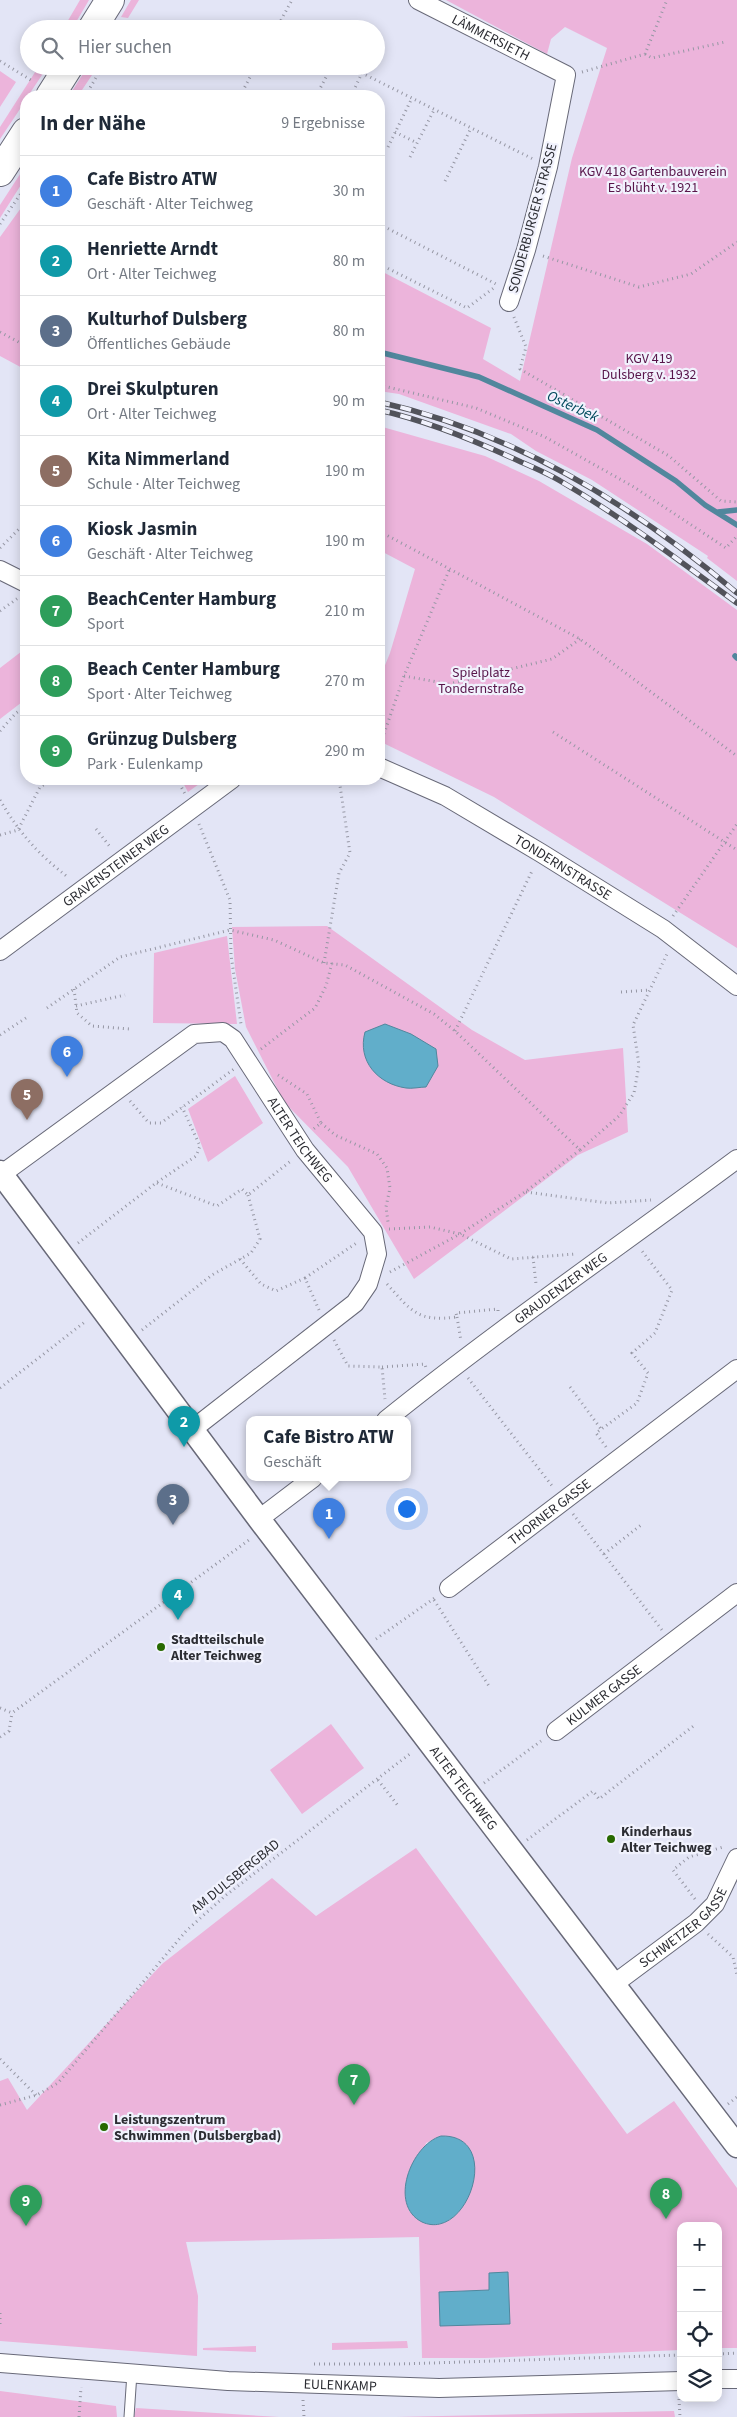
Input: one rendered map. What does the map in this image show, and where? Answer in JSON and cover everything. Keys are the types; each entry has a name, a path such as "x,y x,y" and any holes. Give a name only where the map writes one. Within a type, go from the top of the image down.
{"main road":[{"path":"98,20 110,0"},
{"path":"54,90 63,75"},
{"path":"0,172 20,142"}],"street":[{"name":"LÄMMERSIETH","path":"418,0 566,75"},
{"name":"SONDERBURGER STRASSE","path":"509,302 526,250 548,167 566,75"},
{"path":"0,570 20,587"},
{"name":"TONDERNSTRASSE","path":"385,770 445,796 540,854 669,934 737,986"},
{"name":"GRAVENSTEINER WEG","path":"0,952 224,785"},
{"name":"ALTER TEICHWEG","path":"381,1230 302,1146 252,1055 223,1032 194,1034 1,1173 427,1740 735,2139"},
{"name":"GRAUDENZER WEG","path":"391,1416 608,1252 737,1159"},
{"path":"192,1429 355,1303 368,1284 377,1254 381,1230"},
{"name":"THORNER GASSE","path":"449,1588 737,1369"},
{"path":"263,1523 309,1481"},
{"name":"KULMER GASSE","path":"556,1730 737,1593"},
{"name":"SCHWETZER GASSE","path":"614,1984 701,1918 714,1904 732,1852"},
{"name":"EULENKAMP","path":"0,2364 228,2381 439,2388 677,2381"},
{"path":"722,2379 737,2378"}],"lane":[{"path":"129,2417 132,2373"}],"path":[{"path":"281,20 292,0"},
{"path":"645,54 667,0"},
{"path":"566,75 591,70 645,54 652,58 725,42"},
{"path":"0,61 20,74"},
{"path":"21,75 44,90"},
{"path":"89,90 98,75"},
{"path":"243,90 251,75"},
{"path":"319,90 327,75"},
{"path":"355,90 361,75"},
{"path":"366,75 548,167"},
{"path":"388,147 412,98"},
{"path":"410,157 434,110"},
{"path":"445,181 471,128"},
{"path":"395,132 417,143"},
{"path":"0,224 20,195"},
{"path":"385,227 498,285 467,308 385,267"},
{"path":"526,250 638,287 691,274 737,242"},
{"path":"509,302 526,347 520,368 670,456 721,501 737,502"},
{"path":"0,332 20,343"},
{"path":"385,386 476,408 536,433 634,487 726,548 737,536"},
{"path":"0,548 20,528"},
{"path":"385,534 580,639 737,756"},
{"path":"385,731 404,676 450,568"},
{"path":"0,611 20,593"},
{"path":"404,676 449,684 552,659 580,639"},
{"path":"0,731 20,710"},
{"path":"553,732 737,850"},
{"path":"0,835 18,830 40,788 45,785"},
{"path":"181,785 193,809 230,900 230,930 252,1055 265,1058"},
{"path":"324,963 339,873 350,853 340,785"},
{"path":"0,800 18,830 47,860 83,889"},
{"path":"368,1284 460,1234 525,1192 580,1150 619,1116 634,1092 639,1065 633,1025 650,990 669,934 724,840 737,824"},
{"path":"96,829 121,861"},
{"path":"455,1030 540,854"},
{"path":"47,1008 120,957 230,930 274,940 324,963 345,964 434,1014 455,1030 580,1150"},
{"path":"74,989 77,1013 92,1026 130,1029"},
{"path":"621,992 650,990"},
{"path":"76,1006 125,995"},
{"path":"0,1035 26,1018"},
{"path":"276,1074 307,1094 321,1123 335,1135 376,1154 387,1168 390,1188 381,1230 430,1227 460,1234 511,1259 608,1252"},
{"path":"62,1255 156,1183 196,1156 200,1146 182,1108"},
{"path":"248,1195 302,1146 321,1123"},
{"path":"127,1342 212,1275 251,1253 260,1239 248,1195 242,1189 217,1206 156,1183"},
{"path":"525,1192 608,1203 651,1200 649,1224"},
{"path":"616,1461 596,1433 637,1403 648,1373 632,1353 655,1333 672,1290 630,1237"},
{"path":"533,1257 538,1304"},
{"path":"240,1259 262,1284 276,1291 306,1278"},
{"path":"368,1284 385,1282 412,1312 435,1320 457,1317 456,1313 498,1309 502,1333"},
{"path":"0,1388 102,1309"},
{"path":"382,1367 425,1364 427,1387"},
{"path":"458,1366 672,1643"},
{"path":"570,1387 601,1429"},
{"path":"0,1738 9,1731 12,1712 263,1523"},
{"path":"604,1554 641,1525"},
{"path":"360,1651 449,1588"},
{"path":"434,1599 489,1686"},
{"path":"0,1708 12,1712"},
{"path":"512,1851 592,1791 599,1798 696,1724"},
{"name":"KULMER GASSE","path":"468,1793 556,1730"},
{"name":"AM DULSBERGBAD","path":"0,2105 37,2096 58,2083 186,1931 225,1896 378,1780 427,1740"},
{"path":"378,1780 399,1807"},
{"path":"732,1852 689,1857 674,1870 701,1918 733,1957 737,1974"},
{"path":"0,2059 37,2096"},
{"path":"0,2313 0,2324"},
{"path":"722,2354 737,2353"},
{"path":"312,2364 400,2364 677,2355"},
{"path":"79,2417 82,2369"}],"green space":[{"path":"80,0 89,0 77,20 68,20"},
{"path":"131,0 139,0 128,18 121,17"},
{"path":"446,0 737,0 737,581 707,558 708,556 592,480 536,451 511,434 399,394 385,392 385,273 491,328 483,359 520,381 572,158 607,48 565,27 551,39 547,54"},
{"path":"0,71 16,82 0,107"},
{"path":"33,75 42,75 32,90 24,90"},
{"path":"82,75 92,75 82,90 73,90"},
{"path":"20,96 20,109 0,139 0,127"},
{"path":"20,174 20,186 0,218 0,205"},
{"path":"20,209 20,367 0,356 0,237"},
{"name":"Spielplatz Tondernstraße","path":"385,428 485,456 539,481 647,544 737,610 737,948 494,797 385,744 385,665 415,569 385,553"},
{"path":"20,653 20,704 0,719 0,668"},
{"path":"184,785 198,785 188,792"},
{"path":"327,926 472,1030 525,1060 623,1048 628,1132 578,1155 414,1279 348,1167 284,1102 246,1027 235,969 232,927"},
{"path":"227,936 237,1024 153,1023 154,953"},
{"path":"235,1076 263,1123 208,1162 188,1109"},
{"path":"331,1724 364,1768 302,1814 270,1770"},
{"path":"416,1848 627,2134 674,2101 737,2188 737,2348 722,2348 722,2222 677,2222 677,2350 485,2358 422,2358 419,2237 186,2242 198,2296 197,2356 0,2341 0,2081 8,2078 27,2110 162,1964 272,1878 316,1916","holes":["441,2136 468,2146 474,2161 458,2213 446,2222 424,2223 409,2211 426,2143","490,2290 440,2326 439,2292"]},
{"path":"407,2341 408,2348 332,2350 332,2343"},
{"path":"256,2346 256,2352 203,2350 203,2348"},
{"path":"0,2391 116,2406 117,2417 0,2417"},
{"path":"136,2408 279,2417 134,2417"},
{"path":"674,2411 675,2417 396,2417"}],"water":[{"path":"385,1024 411,1034 436,1049 438,1066 426,1087 408,1088 396,1086 387,1082 372,1069 364,1052 365,1032"},
{"path":"441,2136 460,2140 471,2152 475,2168 472,2186 465,2203 453,2217 439,2224 422,2222 412,2214 406,2203 405,2190 408,2176 413,2163 421,2151 430,2142"},
{"path":"508,2272 510,2324 440,2326 439,2292 489,2290 489,2273"}],"waterway":[{"name":"Osterbek","path":"385,354 479,377 597,430 676,481 705,505 737,525"},
{"path":"718,512 737,510"}],"railway":[{"path":"385,404 429,415 477,432 524,452 569,475 613,501 656,530 737,593"},
{"path":"385,412 452,432 552,476 629,525 737,603"}],"place":[{"name":"Kiosk Jasmin","path":"67,1077"},
{"name":"Kita Nimmerland","path":"27,1120"},
{"name":"Henriette Arndt","path":"184,1447"},
{"name":"Kulturhof Dulsberg","path":"173,1525"},
{"name":"Cafe Bistro ATW","path":"329,1539"},
{"name":"Drei Skulpturen","path":"178,1620"},
{"name":"Stadtteilschule Alter Teichweg","path":"161,1647"},
{"name":"Kinderhaus Alter Teichweg","path":"611,1839"},
{"name":"BeachCenter Hamburg","path":"354,2105"},
{"name":"Leistungszentrum Schwimmen (Dulsbergbad)","path":"104,2127"},
{"name":"Beach Center Hamburg","path":"666,2219"},
{"name":"Grünzug Dulsberg","path":"26,2226"}],"park label":[{"name":"KGV 418 Gartenbauverein Es blüht v. 1921","path":"653,180"},
{"name":"KGV 419 Dulsberg v. 1932","path":"649,366"}]}
